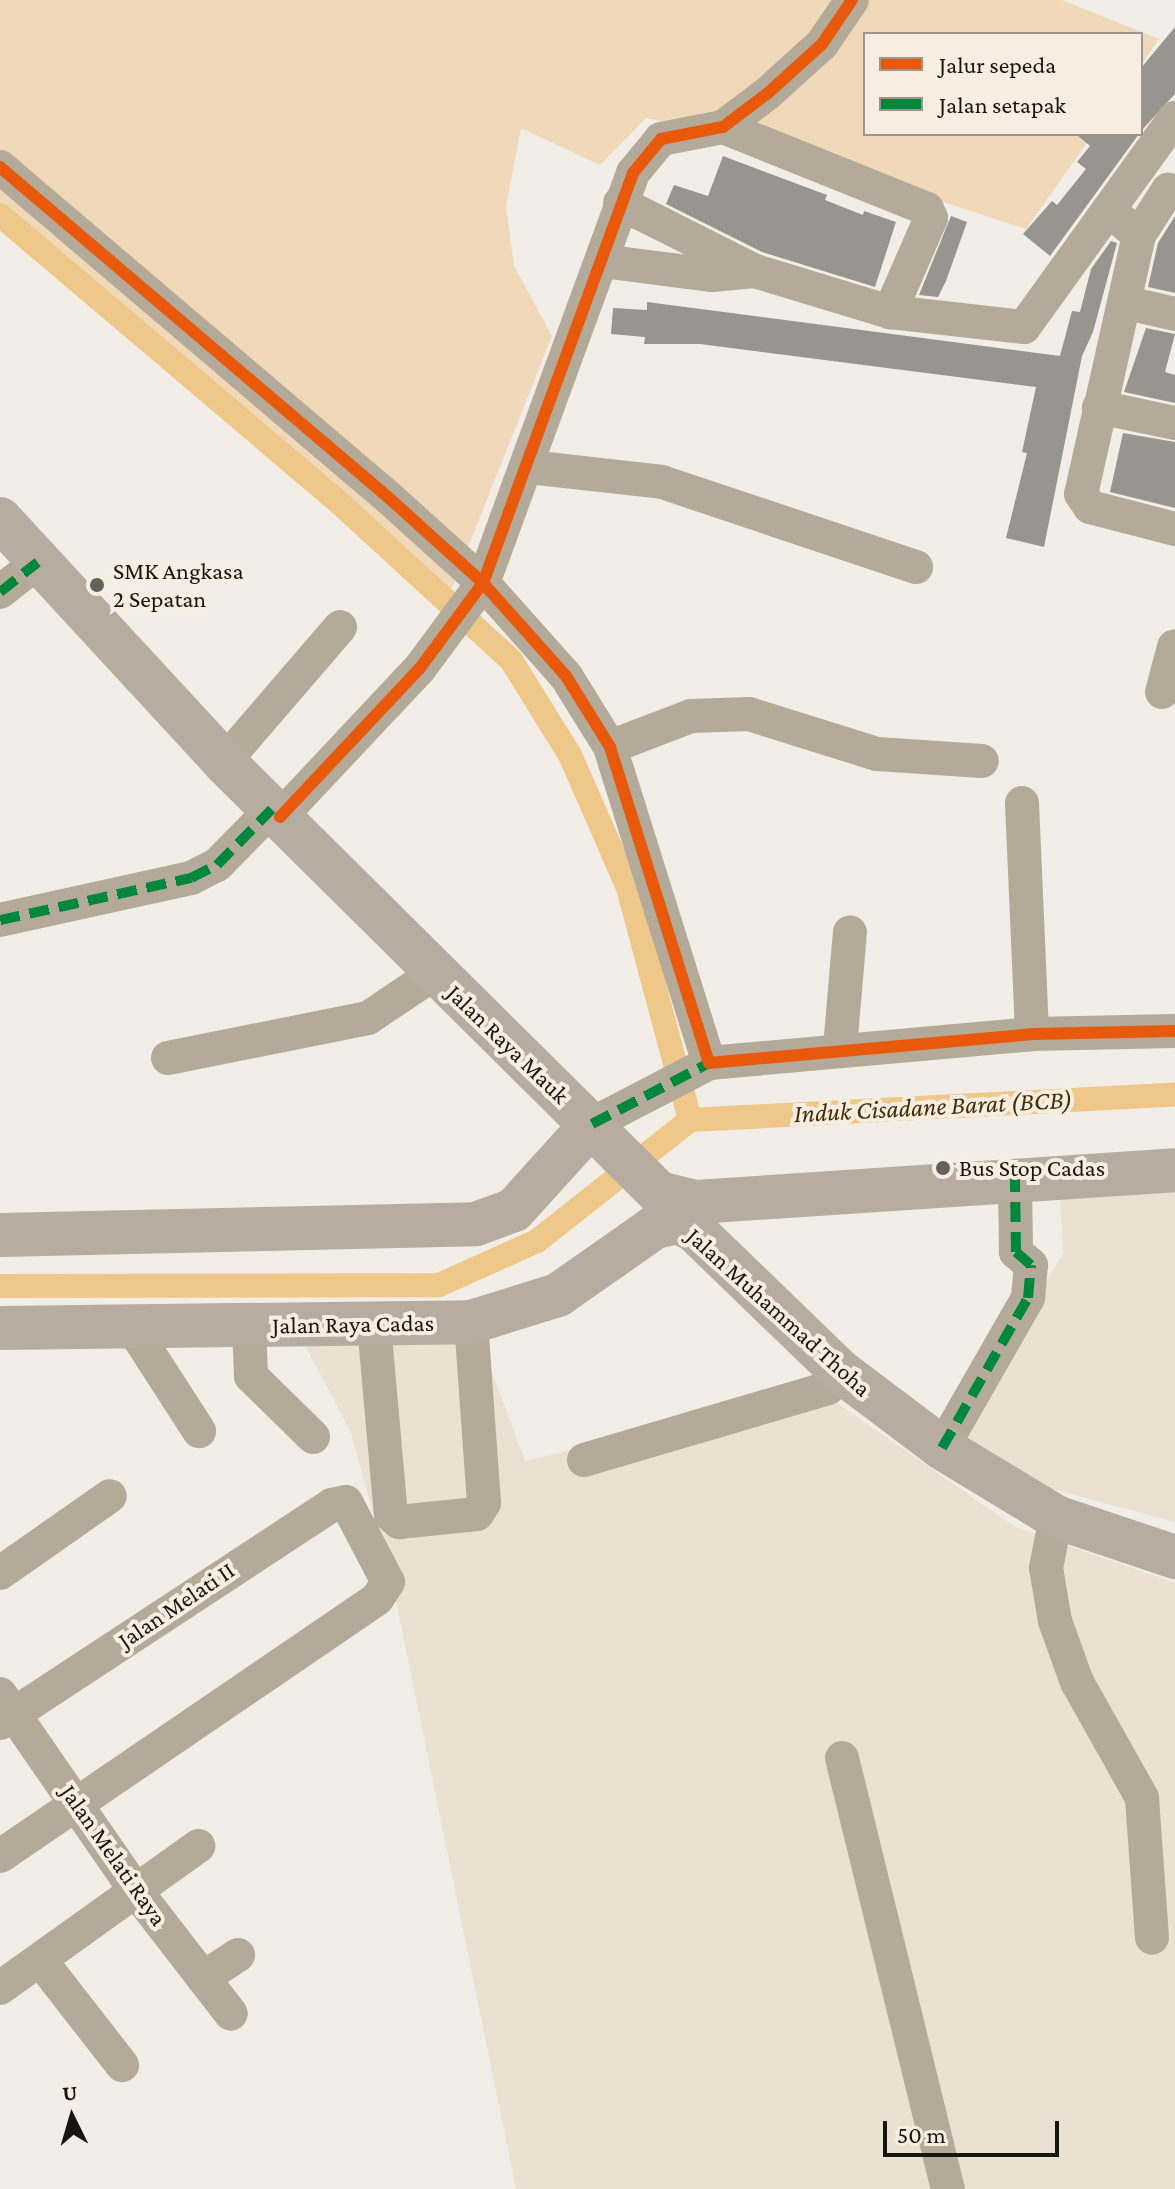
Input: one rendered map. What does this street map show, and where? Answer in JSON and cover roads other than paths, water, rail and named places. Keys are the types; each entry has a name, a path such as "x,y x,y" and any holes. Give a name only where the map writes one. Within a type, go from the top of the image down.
{"main road":[{"name":"Jalan Raya Mauk","path":"0,519 224,762 435,973 602,1125 669,1207"},
{"path":"0,1235 476,1224 514,1210 602,1125"},
{"path":"669,1207 696,1202 1175,1170"},
{"name":"Jalan Raya Cadas","path":"0,1328 471,1322 558,1295 655,1227 669,1207"},
{"name":"Jalan Muhammad Thoha","path":"669,1207 840,1371 942,1448 1056,1517 1175,1557"}],"street":[{"path":"0,920 191,878 217,865 276,813 428,657 477,592 529,467 633,173 661,139 723,127 797,69 852,0"},
{"path":"620,203 755,271 890,312 1024,327 1175,118"},
{"path":"723,127 927,209 931,218 890,312"},
{"path":"0,167 477,592 566,676 610,747 699,1069"},
{"path":"1134,176 1171,191 1139,235 1127,303 1081,488 1083,499 1090,507 1175,529"},
{"path":"1110,211 1139,235"},
{"path":"602,261 712,275 755,271"},
{"path":"1127,303 1175,314"},
{"path":"1099,407 1175,423"},
{"path":"529,467 662,482 916,567"},
{"path":"0,592 38,562"},
{"path":"224,762 340,627"},
{"path":"1162,692 1175,645"},
{"path":"610,747 691,716 749,714 877,754 982,761"},
{"path":"1022,803 1032,1034"},
{"path":"840,1048 850,932"},
{"path":"168,1058 368,1018 435,973"},
{"path":"602,1125 699,1069 840,1048 1032,1034 1175,1031"},
{"path":"942,1448 1028,1298 1031,1265 1016,1252 1015,1179"},
{"path":"374,1325 391,1515 399,1522 477,1514 484,1503 471,1322"},
{"path":"249,1326 251,1376 313,1437"},
{"path":"132,1327 199,1431"},
{"path":"584,1460 828,1388 840,1371"},
{"path":"0,1573 110,1496"},
{"name":"Jalan Melati II","path":"5,1710 233,1566 340,1502 346,1502 388,1582 377,1599 78,1802"},
{"path":"1056,1517 1046,1568 1055,1621 1077,1682 1142,1798 1152,1938"},
{"name":"Jalan Melati Raya","path":"5,1710 78,1802 136,1891 231,2014"},
{"path":"842,1758 948,2189"},
{"path":"0,1856 78,1802"},
{"path":"0,1988 198,1846"},
{"path":"203,1978 238,1955"},
{"path":"41,1961 122,2065"}],"waterway":[{"path":"0,215 333,497 511,660 570,755 628,888 690,1120"},
{"name":"Induk Cisadane Barat (BCB)","path":"690,1120 1175,1095"},
{"path":"0,1286 439,1285 537,1241 690,1120"}],"place":[{"name":"SMK Angkasa 2 Sepatan","path":"97,585"},
{"name":"Bus Stop Cadas","path":"943,1168"}]}
